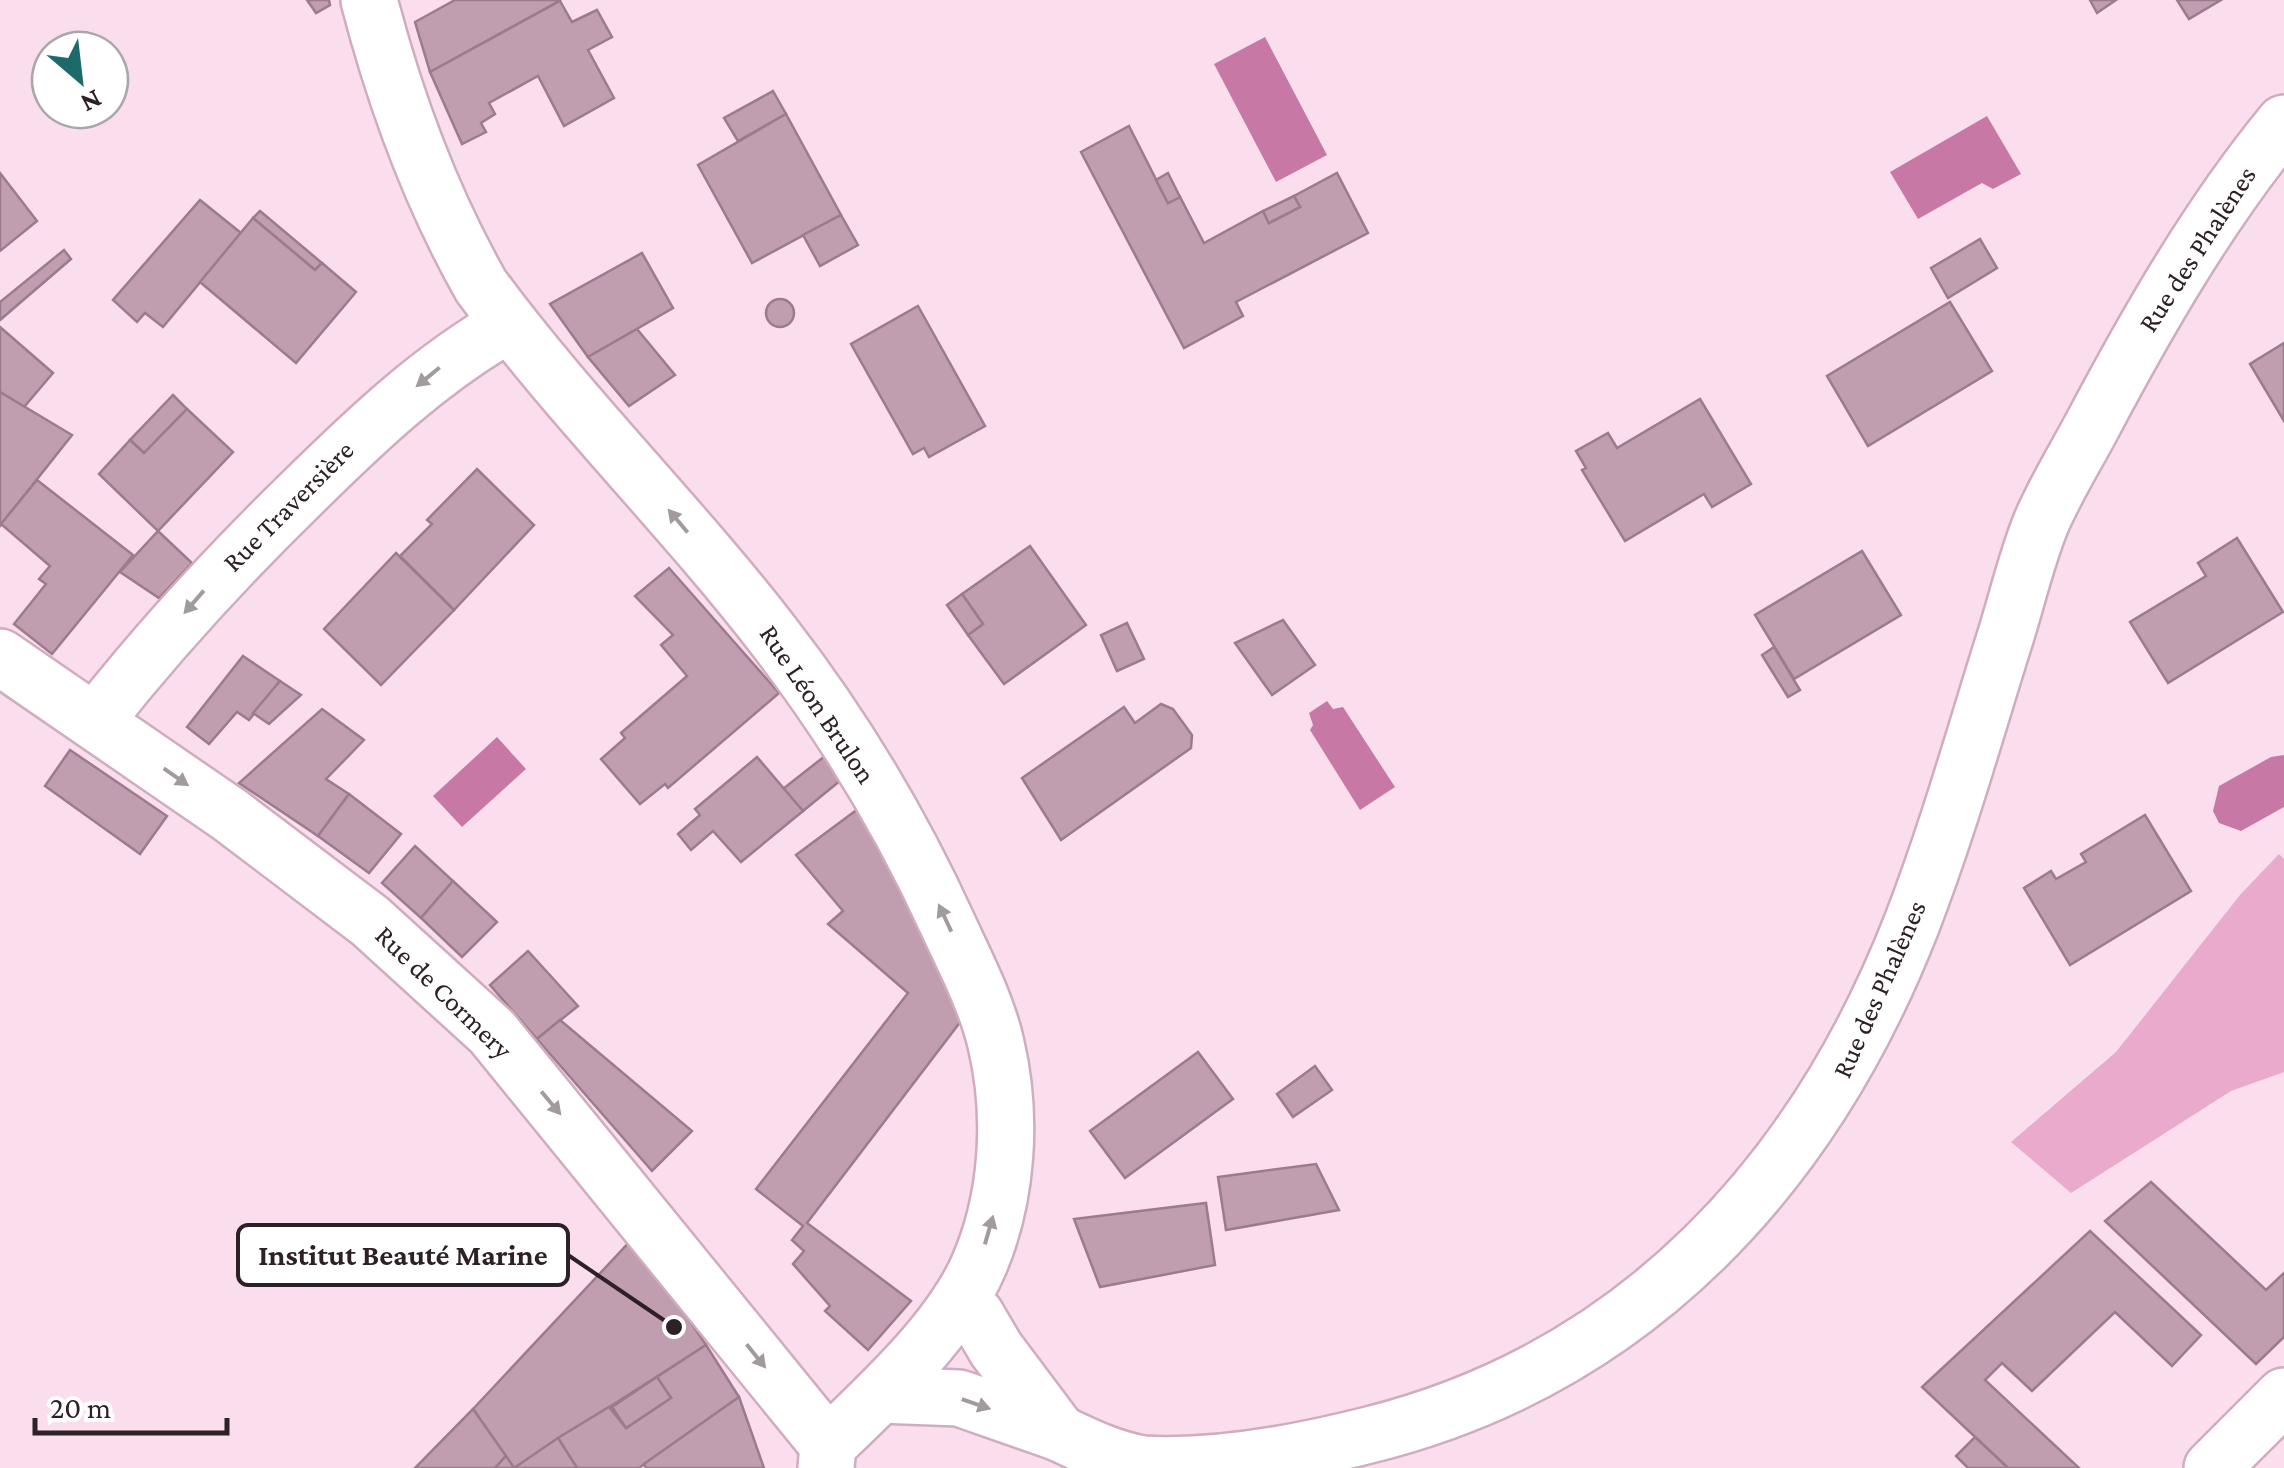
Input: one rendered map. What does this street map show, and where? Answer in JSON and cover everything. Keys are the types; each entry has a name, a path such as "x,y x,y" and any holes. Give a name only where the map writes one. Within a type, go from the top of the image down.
{"main road":[{"name":"Rue Léon Brulon","path":"368,0 419,162 452,234 509,324 774,636 844,735 914,852 996,1043 1006,1128 1004,1168 978,1266 960,1300 827,1457"},
{"name":"Rue des Phalènes","path":"880,1394 959,1398 1059,1433 1108,1456 1148,1466 1258,1462 1422,1421 1549,1365 1626,1316 1741,1212 1782,1165 1831,1094 1858,1047 1913,922 2040,524 2131,352 2254,160 2284,123"},
{"name":"Rue Traversière","path":"96,720 218,576 378,417 453,356 509,324"},
{"name":"Rue de Cormery","path":"0,657 96,720 370,921 492,1032 827,1457"},
{"name":"Rue des Phalènes","path":"960,1300 976,1314 996,1349 1059,1433"},
{"path":"2212,1468 2284,1396"}],"shaded area":[{"path":"1265,37 1327,155 1276,182 1214,64"},
{"path":"1987,116 2021,174 1993,189 1982,183 1918,219 1890,172"},
{"path":"1327,701 1333,709 1343,707 1395,787 1360,810 1310,730 1313,725 1309,713"},
{"path":"497,737 526,769 462,827 433,796"},
{"path":"2284,755 2284,807 2241,831 2219,823 2213,811 2219,786 2271,757"},
{"path":"2279,854 2284,859 2284,1072 2231,1091 2071,1193 2011,1142 2116,1052 2240,895"}],"building":[{"path":"307,0 329,0 330,5 316,13"},
{"path":"455,0 561,0 430,72 415,22"},
{"path":"2090,0 2116,0 2097,13"},
{"path":"2177,0 2221,0 2189,19"},
{"path":"560,1 572,22 597,10 612,37 588,50 614,98 564,126 538,76 489,103 495,114 481,123 486,132 462,144 430,72"},
{"path":"773,91 786,114 738,141 724,118"},
{"path":"786,114 841,215 752,263 698,165"},
{"path":"1129,126 1168,203 1180,197 1204,243 1263,211 1269,223 1300,207 1294,196 1337,173 1368,233 1236,302 1243,316 1184,348 1081,152"},
{"path":"0,173 37,221 0,251"},
{"path":"1168,173 1180,197 1168,203 1156,180"},
{"path":"1294,196 1300,207 1269,223 1263,211"},
{"path":"200,200 241,233 163,327 145,313 137,322 113,300"},
{"path":"260,211 322,263 315,270 253,218"},
{"path":"841,215 858,245 820,266 803,235"},
{"path":"253,218 315,270 322,263 356,292 296,363 200,282"},
{"path":"1980,239 1997,268 1948,298 1931,268"},
{"path":"64,250 71,259 0,320 0,302"},
{"path":"642,253 673,308 588,357 550,304"},
{"path":"780,299 790,303 794,313 790,323 780,327 770,323 766,313 770,303"},
{"path":"1950,302 1992,371 1868,446 1827,376"},
{"path":"918,306 985,426 929,457 924,448 913,454 851,344"},
{"path":"0,327 53,373 24,407 0,392"},
{"path":"637,329 675,375 629,406 588,357"},
{"path":"2284,343 2284,421 2250,364"},
{"path":"0,392 72,435 0,526"},
{"path":"173,395 187,409 144,453 130,440"},
{"path":"1700,399 1751,484 1712,507 1704,494 1625,541 1582,470 1586,468 1576,451 1608,433 1617,448"},
{"path":"187,409 233,452 158,531 99,474 130,440 144,453"},
{"path":"477,469 534,525 454,610 400,556 432,524 427,520"},
{"path":"37,480 133,555 52,654 14,624 46,584 39,579 50,566 1,524"},
{"path":"158,531 192,563 159,598 120,572"},
{"path":"2237,538 2283,612 2168,683 2130,622 2206,576 2198,563"},
{"path":"1030,546 1086,625 1004,684 968,635 983,624 962,594"},
{"path":"1862,551 1901,615 1794,679 1755,615"},
{"path":"396,553 454,610 381,685 324,629"},
{"path":"669,568 779,693 668,788 665,784 640,804 601,759 625,738 621,733 687,676 661,645 673,635 635,596"},
{"path":"962,594 983,624 968,635 947,605"},
{"path":"1283,620 1315,665 1272,695 1235,643"},
{"path":"1127,623 1144,659 1117,671 1101,635"},
{"path":"1774,647 1800,690 1788,697 1762,655"},
{"path":"243,656 280,681 249,720 237,712 209,744 187,727"},
{"path":"280,681 301,695 269,724 253,713"},
{"path":"1161,704 1173,709 1192,735 1191,748 1061,840 1022,778 1124,707 1135,723"},
{"path":"322,709 364,740 326,779 349,794 318,836 239,783"},
{"path":"70,750 167,816 140,854 45,786"},
{"path":"830,752 841,780 803,811 783,789"},
{"path":"757,757 803,811 741,862 713,831 691,850 678,834 700,815 695,809"},
{"path":"349,794 401,834 369,873 318,836"},
{"path":"866,803 964,1017 807,1223 911,1301 868,1350 825,1311 830,1306 793,1264 804,1251 792,1240 803,1226 756,1189 908,993 828,924 843,911 796,855"},
{"path":"2145,815 2191,891 2070,965 2024,888 2051,871 2056,879 2086,862 2081,854"},
{"path":"415,846 453,881 421,918 382,883"},
{"path":"453,881 497,922 462,957 421,918"},
{"path":"528,951 578,1006 537,1039 490,985"},
{"path":"560,1020 692,1131 652,1171 537,1039"},
{"path":"1198,1052 1233,1099 1125,1178 1090,1131"},
{"path":"1315,1066 1332,1090 1293,1117 1277,1094"},
{"path":"1316,1164 1339,1210 1226,1230 1218,1177"},
{"path":"2151,1182 2266,1290 2284,1273 2284,1337 2256,1364 2105,1221"},
{"path":"1206,1203 1215,1265 1100,1287 1074,1219"},
{"path":"2090,1231 2201,1335 2172,1366 2115,1312 2032,1391 2002,1363 1985,1380 2079,1468 2008,1468 1922,1387"},
{"path":"634,1237 706,1345 514,1468 473,1409"},
{"path":"706,1345 739,1397 639,1468 577,1468 558,1438 609,1407 626,1428 671,1398 657,1377"},
{"path":"657,1377 671,1398 626,1428 612,1407"},
{"path":"739,1397 764,1468 646,1468 644,1464"},
{"path":"473,1409 506,1456 495,1468 415,1468"},
{"path":"1975,1437 2008,1468 1968,1468 1956,1456"},
{"path":"558,1438 577,1468 514,1468"},
{"path":"506,1456 514,1468 495,1468"}],"place":[{"name":"Institut Beauté Marine","path":"674,1327"}]}
